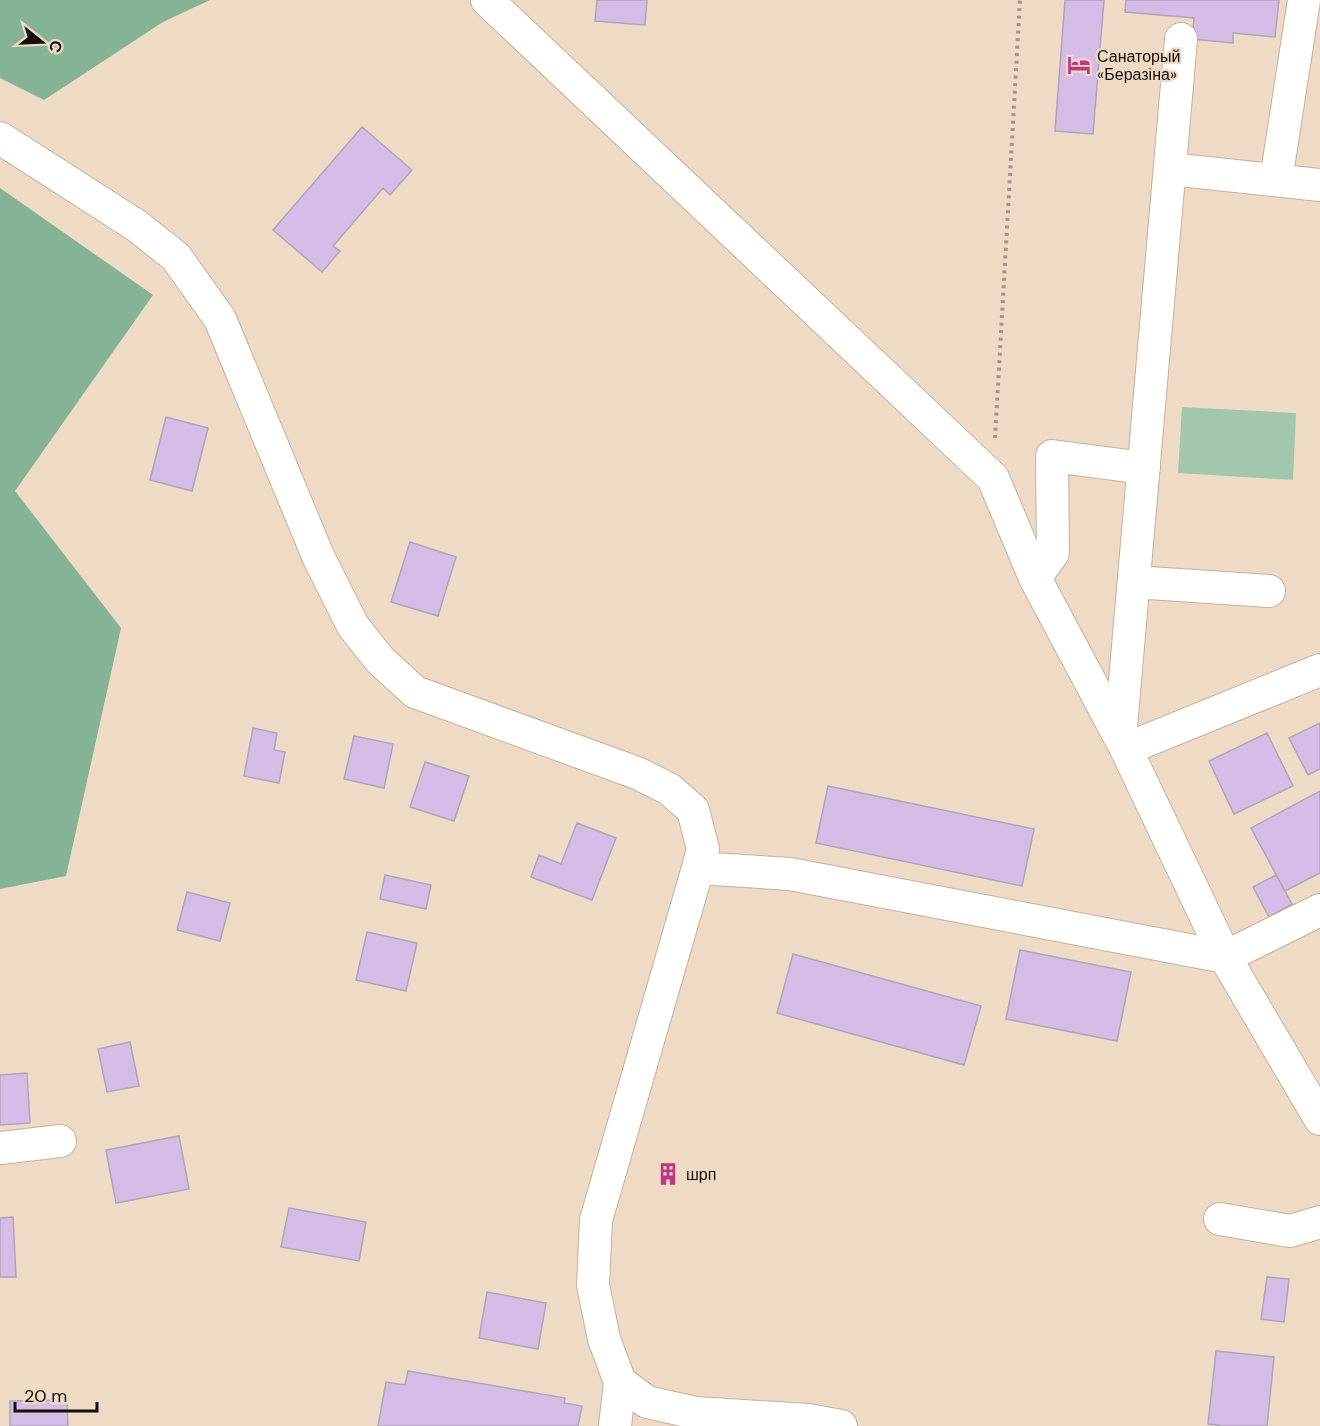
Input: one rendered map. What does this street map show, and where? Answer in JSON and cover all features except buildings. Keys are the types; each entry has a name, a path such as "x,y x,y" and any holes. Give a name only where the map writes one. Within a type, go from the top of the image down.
{"street":[{"path":"487,0 993,478 1035,578 1123,744 1225,957 1320,1119"},
{"path":"1276,180 1304,0"},
{"path":"1123,744 1134,582 1181,39"},
{"path":"0,138 136,226 176,257 220,319 318,556 353,626 380,660 415,692 637,773 669,789 693,810 703,849 596,1220 593,1285 604,1339 620,1382 615,1426"},
{"path":"1170,169 1320,184"},
{"path":"1035,578 1053,553 1052,456 1144,468"},
{"path":"1134,582 1269,591"},
{"path":"1123,744 1320,670"},
{"path":"698,868 790,874 1225,957 1320,910"},
{"path":"0,1148 60,1141"},
{"path":"1220,1220 1290,1231 1320,1222"},
{"path":"620,1382 647,1402 696,1413 808,1420 841,1426"}],"path":[{"path":"993,478 1020,0"}],"green space":[{"path":"0,0 210,0 163,22 44,100 0,78"},
{"path":"0,188 153,295 15,491 121,628 66,876 0,889"},
{"path":"1182,407 1296,413 1293,480 1178,473"}],"place":[{"name":"Санаторый «Беразіна»","path":"1079,65"},
{"name":"шрп","path":"668,1174"}]}
